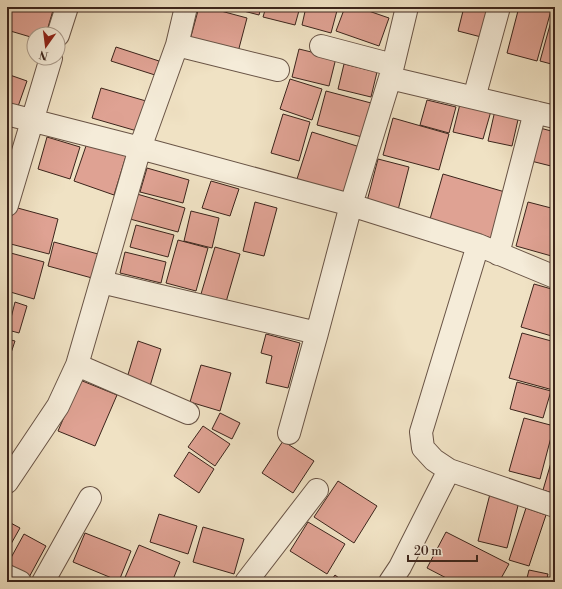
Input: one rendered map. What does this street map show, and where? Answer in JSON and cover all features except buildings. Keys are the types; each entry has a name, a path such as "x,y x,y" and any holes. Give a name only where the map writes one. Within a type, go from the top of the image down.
{"street":[{"path":"61,26 67,7"},
{"path":"7,482 36,442 58,406 77,365 140,148 177,45 186,7"},
{"path":"289,433 351,206 392,72 407,7"},
{"path":"474,98 499,7"},
{"path":"177,45 278,70"},
{"path":"321,46 392,72 474,98 545,115 498,254"},
{"path":"7,205 49,66"},
{"path":"7,114 140,148 351,206 478,245 555,277"},
{"path":"478,245 421,432 423,448 434,460 449,470 555,506"},
{"path":"101,282 317,333"},
{"path":"77,365 188,413"},
{"path":"390,582 400,567 449,470"},
{"path":"246,582 317,490"},
{"path":"43,582 90,498"},
{"path":"7,576 20,582"}]}
